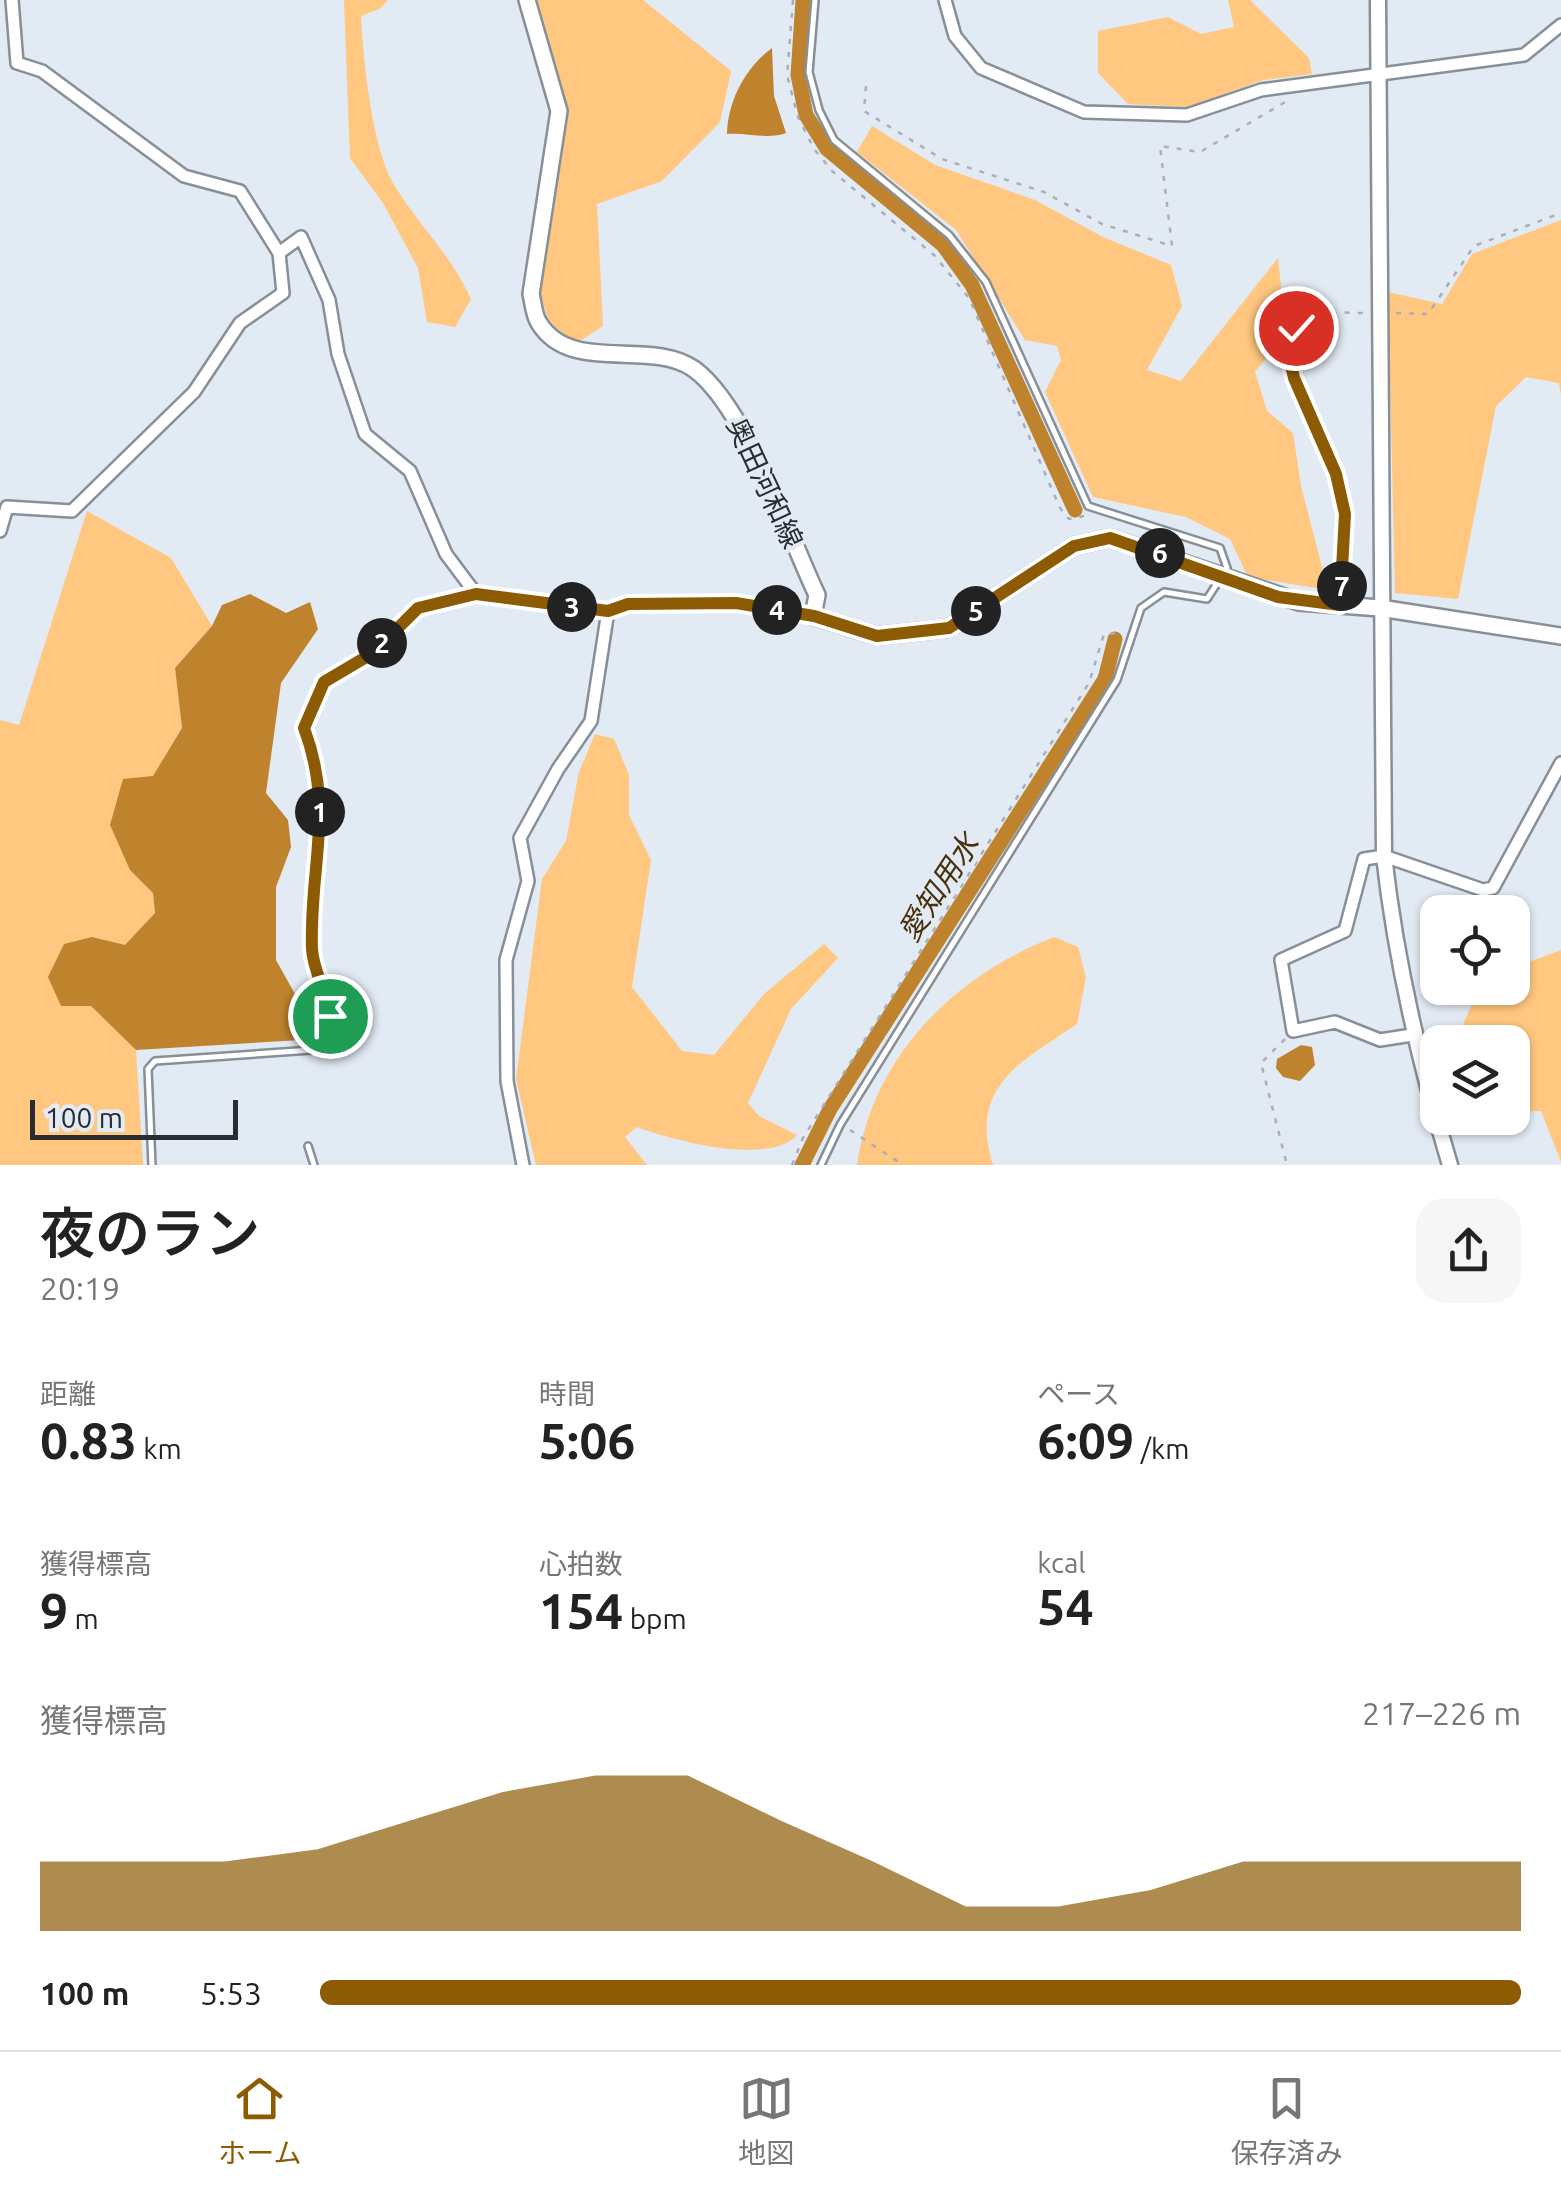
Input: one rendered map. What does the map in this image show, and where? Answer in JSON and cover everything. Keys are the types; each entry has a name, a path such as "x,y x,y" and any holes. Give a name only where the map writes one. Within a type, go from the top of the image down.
{"main road":[{"name":"奥田河和線","path":"527,0 559,111 531,294 539,323 568,348 668,357 694,369 728,402 817,595 814,616"},
{"path":"814,616 877,636 949,628 1074,546 1110,538 1134,543 1223,580 1299,602 1380,608 1561,636"}],"street":[{"path":"0,531 7,507 72,512 194,392 240,322 283,293 279,253 240,191 184,176 42,71 17,64 12,0"},
{"path":"945,0 955,36 981,68 1084,112 1187,115 1261,90 1524,55 1561,25"},
{"path":"1378,0 1384,856 1395,954 1412,1035 1450,1165"},
{"path":"279,253 301,238 329,300 338,354 365,434 410,471 446,554 476,594 608,611 628,604 736,603 814,616"},
{"path":"523,1165 506,1080 506,960 528,881 520,838 558,769 592,721 608,611"},
{"path":"1412,1035 1380,1040 1334,1022 1293,1031 1280,960 1345,931 1364,859 1384,856 1484,890 1493,888 1561,763"}],"lane":[{"path":"815,0 808,72 819,110 834,140 948,235 986,282 1088,506 1220,548 1227,568 1223,580 1206,600 1164,592 1141,608 1117,680 840,1125 821,1165"},
{"path":"152,1165 148,1069 155,1061 326,1049 329,1005 312,952 320,834 319,768 304,728 324,682 373,653 418,608 476,594"},
{"path":"308,1146 314,1165"}],"path":[{"path":"794,0 787,75 798,117 814,149 832,172 934,255 970,298 1060,508 1069,519 1086,515 1088,506"},
{"path":"866,86 864,111 942,159 1044,192 1102,224 1172,246 1160,146 1200,152 1318,82"},
{"path":"1393,314 1428,314 1474,246 1561,213"},
{"path":"1340,605 1345,514 1336,474 1294,378 1291,343 1296,328 1307,319 1326,313 1367,314"},
{"path":"792,1165 803,1138 1089,683 1104,634 1133,633"},
{"path":"1288,1165 1262,1063 1293,1031"},
{"path":"840,1125 903,1165"}],"shaded area":[{"path":"344,0 388,0 381,8 361,16 374,125 393,183 471,299 455,327 427,322 418,268 383,203 350,158"},
{"path":"533,0 643,0 731,71 720,122 662,181 597,204 603,326 577,343 549,323 539,290 566,113"},
{"path":"1228,0 1250,0 1309,58 1312,74 1263,80 1189,107 1128,104 1098,73 1098,31 1168,17 1201,34 1234,27"},
{"path":"772,48 774,96 786,133 727,134 740,85"},
{"path":"872,126 935,165 1035,200 1103,237 1171,265 1182,306 1147,370 1181,381 1278,258 1286,334 1255,372 1267,411 1293,433 1301,486 1328,590 1248,577 1230,539 1186,517 1093,497 1045,392 1061,360 1057,346 1025,340 956,230 857,152"},
{"path":"1561,220 1561,395 1559,383 1526,377 1496,406 1458,599 1395,593 1388,292 1442,304 1472,254"},
{"path":"87,511 171,558 212,626 175,668 182,728 153,776 130,870 153,893 155,913 125,946 92,937 91,1006 136,1050 143,1165 0,1165 0,720 19,725"},
{"path":"250,594 286,613 310,602 318,629 281,683 266,793 288,820 291,847 276,887 276,960 300,1003 301,1040 136,1050 91,1006 61,1006 48,977 64,944 92,937 125,945 155,913 153,893 130,870 110,825 123,779 153,776 182,728 175,668 212,626 222,605"},
{"path":"595,734 614,739 629,775 629,815 651,860 632,987 682,1051 714,1055 764,994 824,944 838,958 791,1009 748,1103 759,1116 797,1135 784,1144 767,1149 723,1148 637,1127 625,1137 647,1165 536,1165 516,1079 542,879 566,841 579,772"},
{"path":"1054,937 1078,947 1086,978 1077,1024 1019,1064 994,1096 987,1138 993,1165 857,1165 880,1089 924,1025 983,974"},
{"path":"1561,950 1561,1162 1541,1111 1530,1111 1530,1025 1463,1025 1472,1005 1530,1005 1530,962"},
{"path":"1301,1045 1312,1047 1315,1065 1300,1081 1283,1077 1276,1068 1277,1059"}],"waterway":[{"name":"愛知用水","path":"803,0 798,75 806,115 827,149 943,245 972,285 1075,510"},
{"name":"愛知用水","path":"802,1165 830,1109 1105,679 1115,639"}],"route":[{"path":"330,1016 312,952 320,834 319,768 304,728 324,682 373,653 418,608 476,594 608,611 628,604 736,603 814,616 877,636 949,628 1074,546 1110,538 1134,543 1223,580 1278,597 1340,605 1346,555 1345,514 1336,474 1294,378 1290,361 1296,328"}]}
